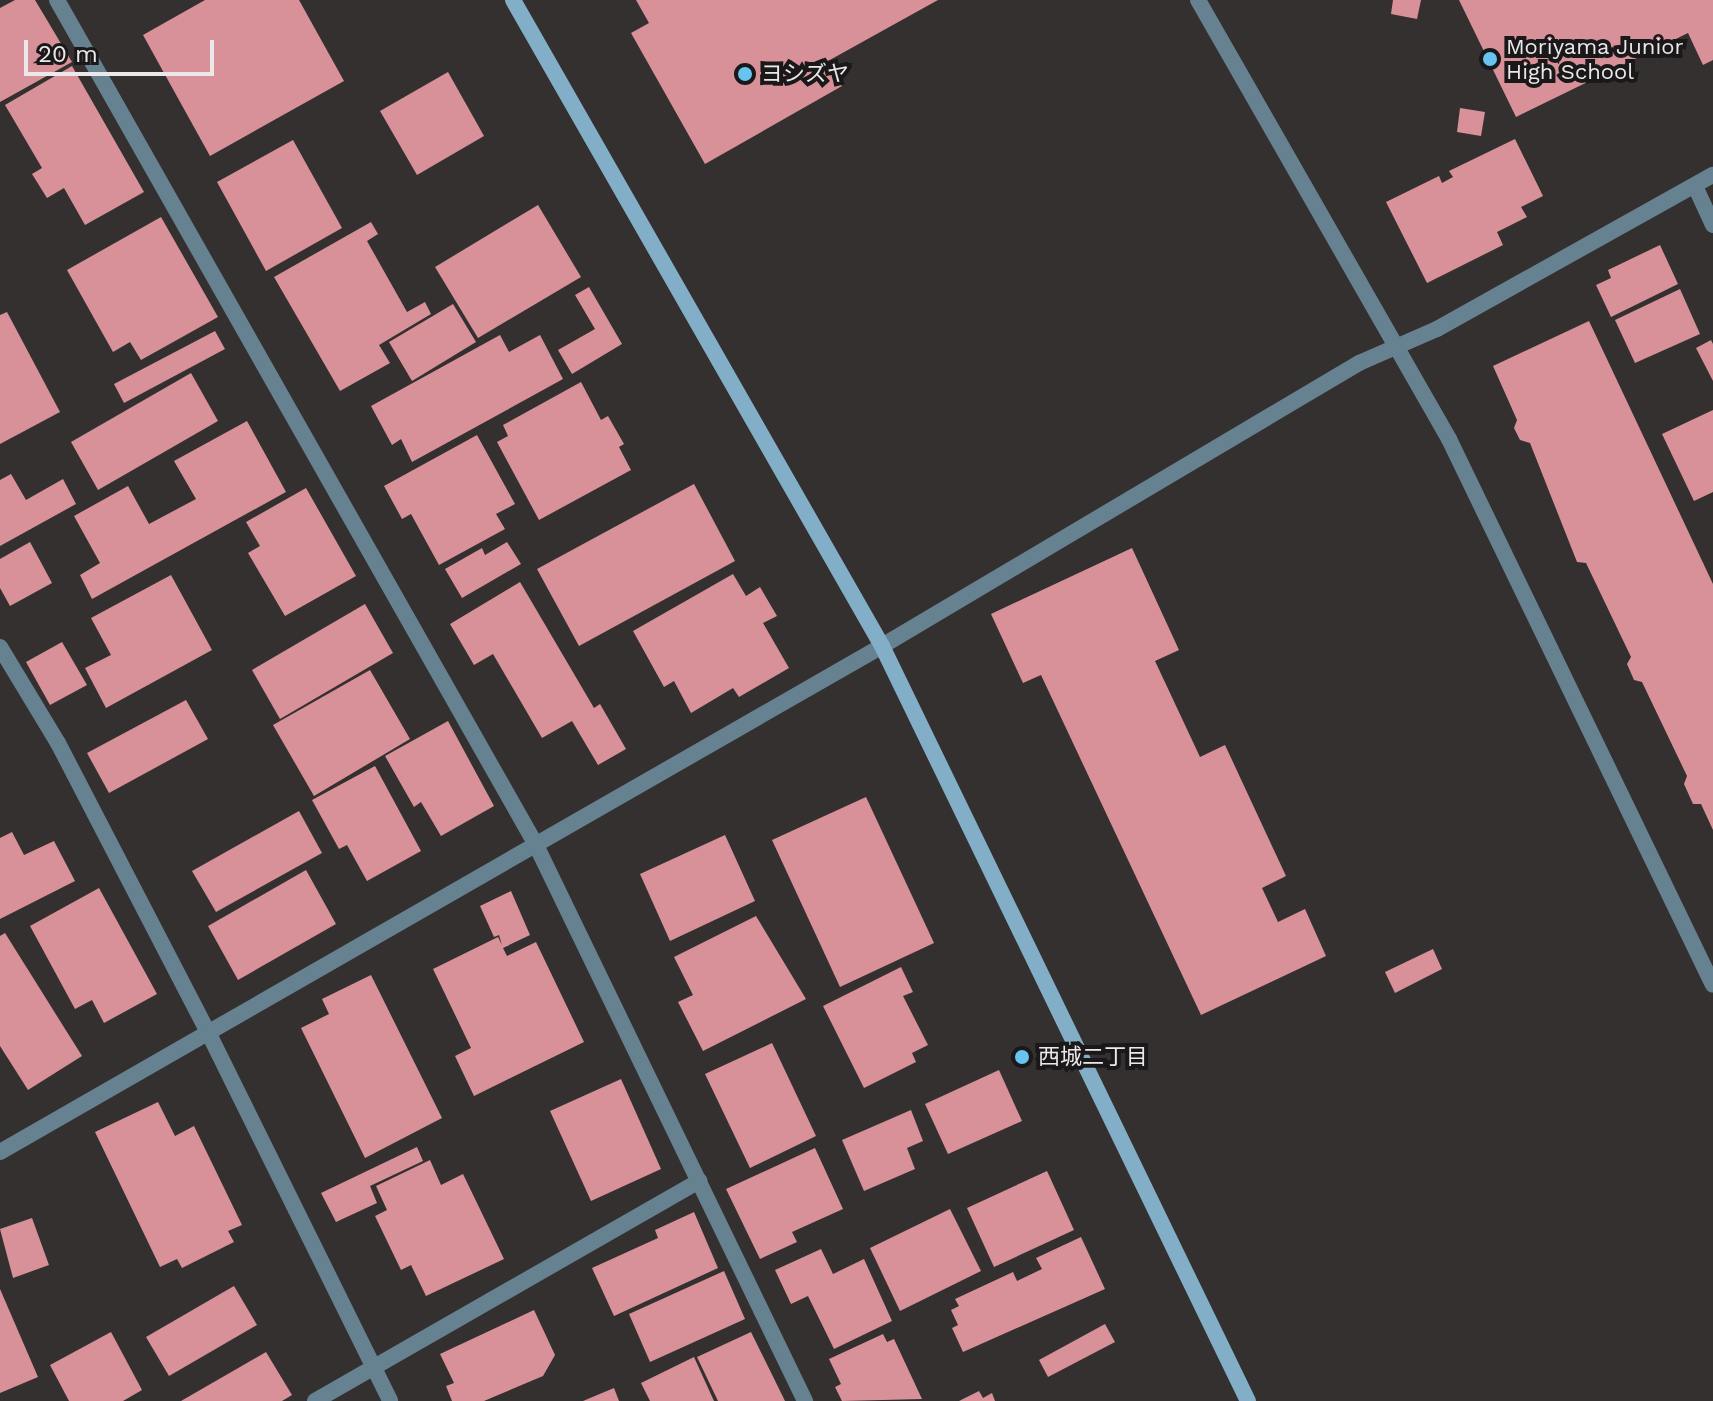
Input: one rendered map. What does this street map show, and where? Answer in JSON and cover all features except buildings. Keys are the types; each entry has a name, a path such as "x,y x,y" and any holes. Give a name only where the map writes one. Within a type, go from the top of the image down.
{"street":[{"path":"57,0 536,845 805,1401"},
{"path":"513,0 882,646 1248,1401"},
{"path":"1198,0 1399,344 1713,985"},
{"path":"0,1152 882,646 1359,363 1437,329 1713,175"},
{"path":"1695,186 1713,225"},
{"path":"0,647 58,743 208,1032 390,1401"},
{"path":"315,1401 699,1181"}],"place":[{"name":"Moriyama Junior High School","path":"1490,59"},
{"name":"ヨシズヤ","path":"745,74"},
{"name":"西城二丁目","path":"1022,1057"}]}
